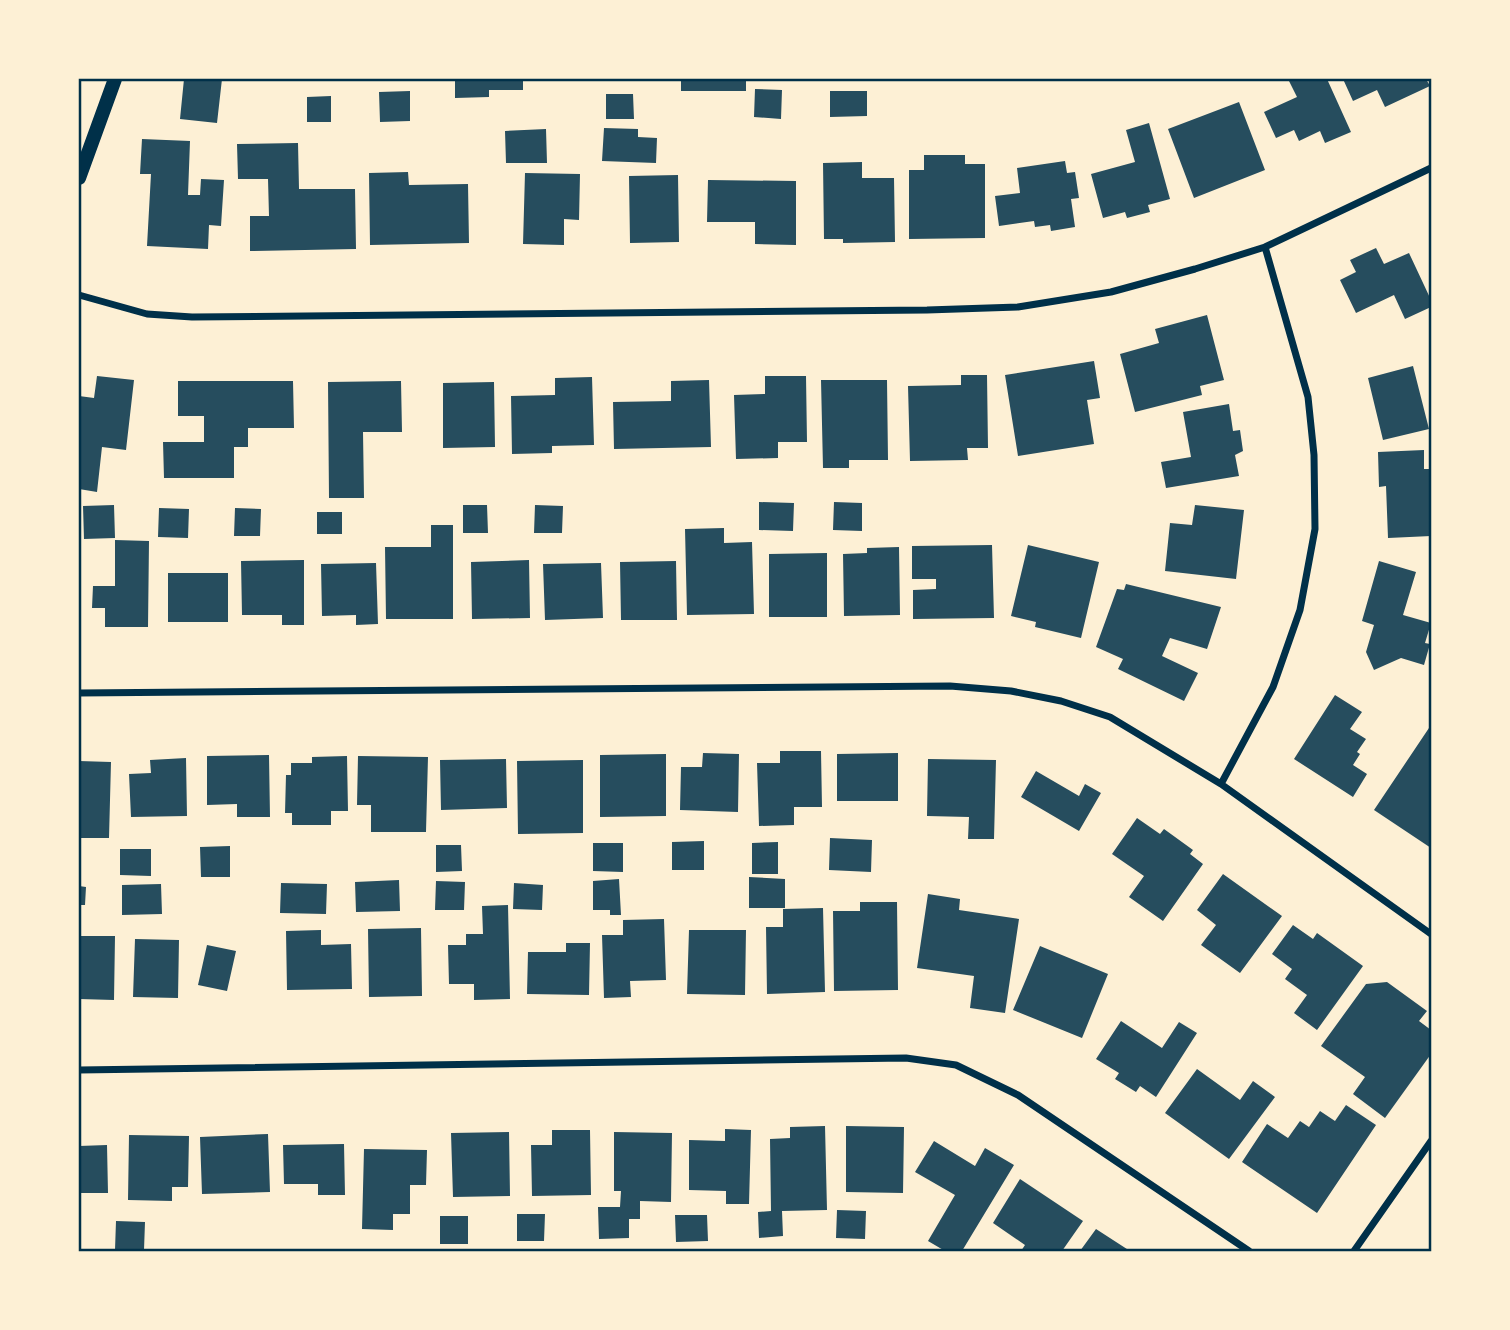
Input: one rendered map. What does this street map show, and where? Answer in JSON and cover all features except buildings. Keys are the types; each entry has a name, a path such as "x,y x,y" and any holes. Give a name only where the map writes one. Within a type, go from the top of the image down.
{"main road":[{"path":"79,178 115,79"}],"street":[{"path":"79,295 147,314 192,317 1018,307 1111,292 1265,247 1431,168"},
{"path":"1221,784 1273,687 1300,610 1315,529 1314,455 1308,397 1265,247"},
{"path":"79,693 950,686 1011,691 1061,701 1110,717 1221,784 1431,934"},
{"path":"79,1070 906,1058 956,1065 1018,1095 1249,1251"},
{"path":"1354,1251 1431,1141"}]}
